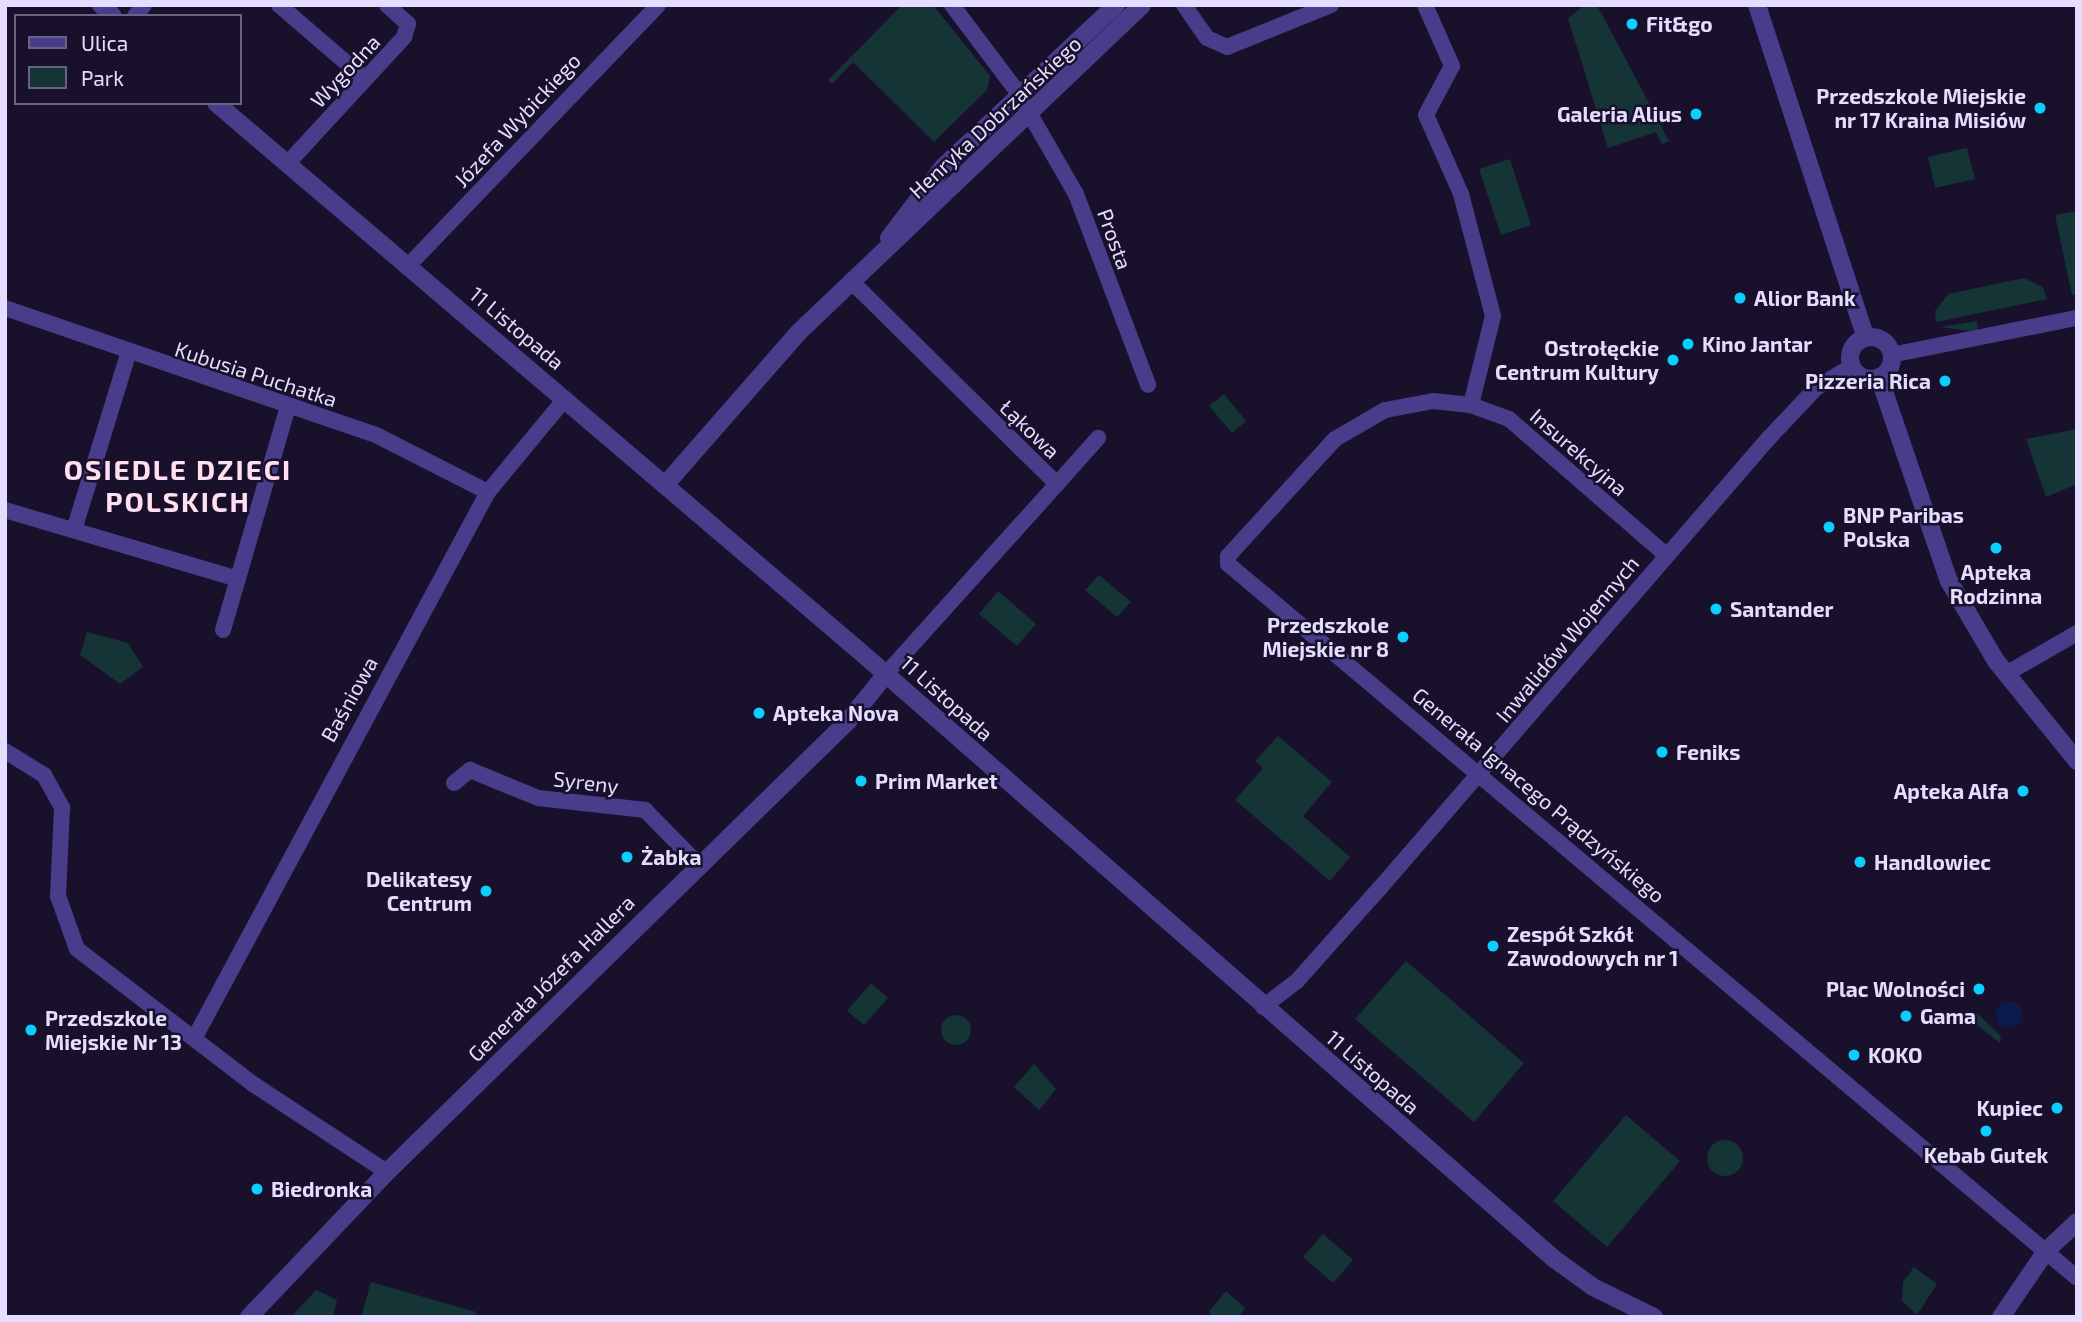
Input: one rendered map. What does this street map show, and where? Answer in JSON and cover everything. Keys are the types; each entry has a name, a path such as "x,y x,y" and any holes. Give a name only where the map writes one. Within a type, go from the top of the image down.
{"street":[{"path":"279,5 365,79"},
{"name":"Wygodna","path":"287,164 407,31 387,5"},
{"name":"Józefa Wybickiego","path":"408,266 658,5"},
{"name":"Prosta","path":"953,5 1019,96 1076,194 1148,385"},
{"name":"Henryka Dobrzańskiego","path":"876,258 930,181 1116,5"},
{"name":"Henryka Dobrzańskiego","path":"665,485 762,371 851,281 1142,5"},
{"path":"1184,5 1208,38 1227,47 1331,5"},
{"path":"1425,5 1452,66 1426,115 1461,194 1493,316 1471,405"},
{"path":"1757,5 1866,338"},
{"name":"11 Listopada","path":"218,105 886,674 1263,1007 1553,1258 1593,1287 1654,1317"},
{"name":"Łąkowa","path":"851,281 1057,484 886,674"},
{"name":"Kubusia Puchatka","path":"5,308 128,354 420,452 488,492"},
{"path":"1891,355 2077,318"},
{"path":"1879,377 1866,378 1852,366 1852,349 1866,338 1882,341 1891,355"},
{"path":"74,530 128,354"},
{"path":"1891,355 1879,377 1939,560 2006,674 2077,761"},
{"name":"Inwalidów Wojennych","path":"1263,1007 1297,981 1480,774 1666,555 1816,388 1852,366"},
{"name":"Baśniowa","path":"195,1037 488,492 565,399"},
{"name":"Insurekcyjna","path":"1228,564 1232,548 1350,428 1414,403 1471,405 1509,419 1666,555"},
{"path":"223,630 288,406"},
{"path":"1057,484 1098,438"},
{"path":"5,510 238,579"},
{"name":"Generała Ignacego Prądzyńskiego","path":"1228,564 2077,1278"},
{"path":"2006,674 2077,633"},
{"name":"Generała Józefa Hallera","path":"249,1317 387,1172 848,722 886,674"},
{"path":"5,751 44,775 61,808 60,907 77,949 272,1097 387,1172"},
{"name":"Syreny","path":"454,783 470,770 538,798 645,810 700,866"},
{"path":"2001,1317 2046,1251 2077,1222"}],"green space":[{"path":"902,5 933,5 990,76 987,90 934,142 853,62 832,84 828,80"},
{"path":"1585,5 1597,5 1669,141 1662,144 1656,132 1608,148 1568,18"},
{"path":"1967,148 1975,179 1935,188 1928,157"},
{"path":"1510,159 1531,225 1501,235 1479,169"},
{"path":"2077,211 2077,294 2072,295 2055,215"},
{"path":"2024,278 2043,287 2047,299 1936,322 1935,311 1948,294"},
{"path":"1977,321 1978,332 1940,327"},
{"path":"1224,394 1246,421 1232,433 1209,406"},
{"path":"2077,429 2077,484 2046,497 2026,439"},
{"path":"1099,575 1131,602 1117,617 1085,590"},
{"path":"998,591 1036,624 1017,646 979,614"},
{"path":"87,632 128,643 143,667 120,684 80,655"},
{"path":"1278,736 1332,782 1303,816 1350,857 1330,881 1235,800 1263,768 1255,761"},
{"path":"1406,961 1524,1063 1474,1122 1355,1019"},
{"path":"871,983 888,998 864,1025 847,1011"},
{"path":"1977,1013 2001,1036 2000,1043 1970,1020"},
{"path":"956,1015 967,1019 971,1030 967,1041 956,1045 945,1041 941,1030 945,1019"},
{"path":"1034,1064 1056,1089 1039,1110 1014,1087"},
{"path":"1626,1115 1680,1161 1607,1247 1553,1201"},
{"path":"1725,1140 1738,1145 1743,1158 1738,1171 1725,1176 1712,1171 1707,1158 1712,1145"},
{"path":"1323,1234 1353,1260 1333,1283 1303,1257"},
{"path":"1914,1267 1937,1284 1917,1315 1902,1301 1903,1282"},
{"path":"371,1282 476,1312 475,1317 361,1317"},
{"path":"316,1290 337,1300 333,1317 291,1317"},
{"path":"1226,1291 1245,1308 1238,1317 1212,1317 1209,1311"}],"water":[{"path":"2009,1002 2018,1006 2022,1015 2018,1024 2009,1028 2000,1024 1996,1015 2000,1006"}],"place":[{"name":"Fit&go","path":"1632,24"},
{"name":"Przedszkole Miejskie nr 17 Kraina Misiów","path":"2040,108"},
{"name":"Galeria Alius","path":"1696,114"},
{"name":"Alior Bank","path":"1740,298"},
{"name":"Kino Jantar","path":"1688,344"},
{"name":"Ostrołęckie Centrum Kultury","path":"1673,360"},
{"name":"Pizzeria Rica","path":"1945,381"},
{"name":"BNP Paribas Polska","path":"1829,527"},
{"name":"Apteka Rodzinna","path":"1996,548"},
{"name":"Santander","path":"1716,609"},
{"name":"Przedszkole Miejskie nr 8","path":"1403,637"},
{"name":"Apteka Nova","path":"759,713"},
{"name":"Feniks","path":"1662,752"},
{"name":"Prim Market","path":"861,781"},
{"name":"Apteka Alfa","path":"2023,791"},
{"name":"Żabka","path":"627,857"},
{"name":"Handlowiec","path":"1860,862"},
{"name":"Delikatesy Centrum","path":"486,891"},
{"name":"Zespół Szkół Zawodowych nr 1","path":"1493,946"},
{"name":"Plac Wolności","path":"1979,989"},
{"name":"Gama","path":"1906,1016"},
{"name":"Przedszkole Miejskie Nr 13","path":"31,1030"},
{"name":"KOKO","path":"1854,1055"},
{"name":"Kupiec","path":"2057,1108"},
{"name":"Kebab Gutek","path":"1986,1131"},
{"name":"Biedronka","path":"257,1189"}],"district":[{"name":"OSIEDLE DZIECI POLSKICH","path":"178,485"}]}
